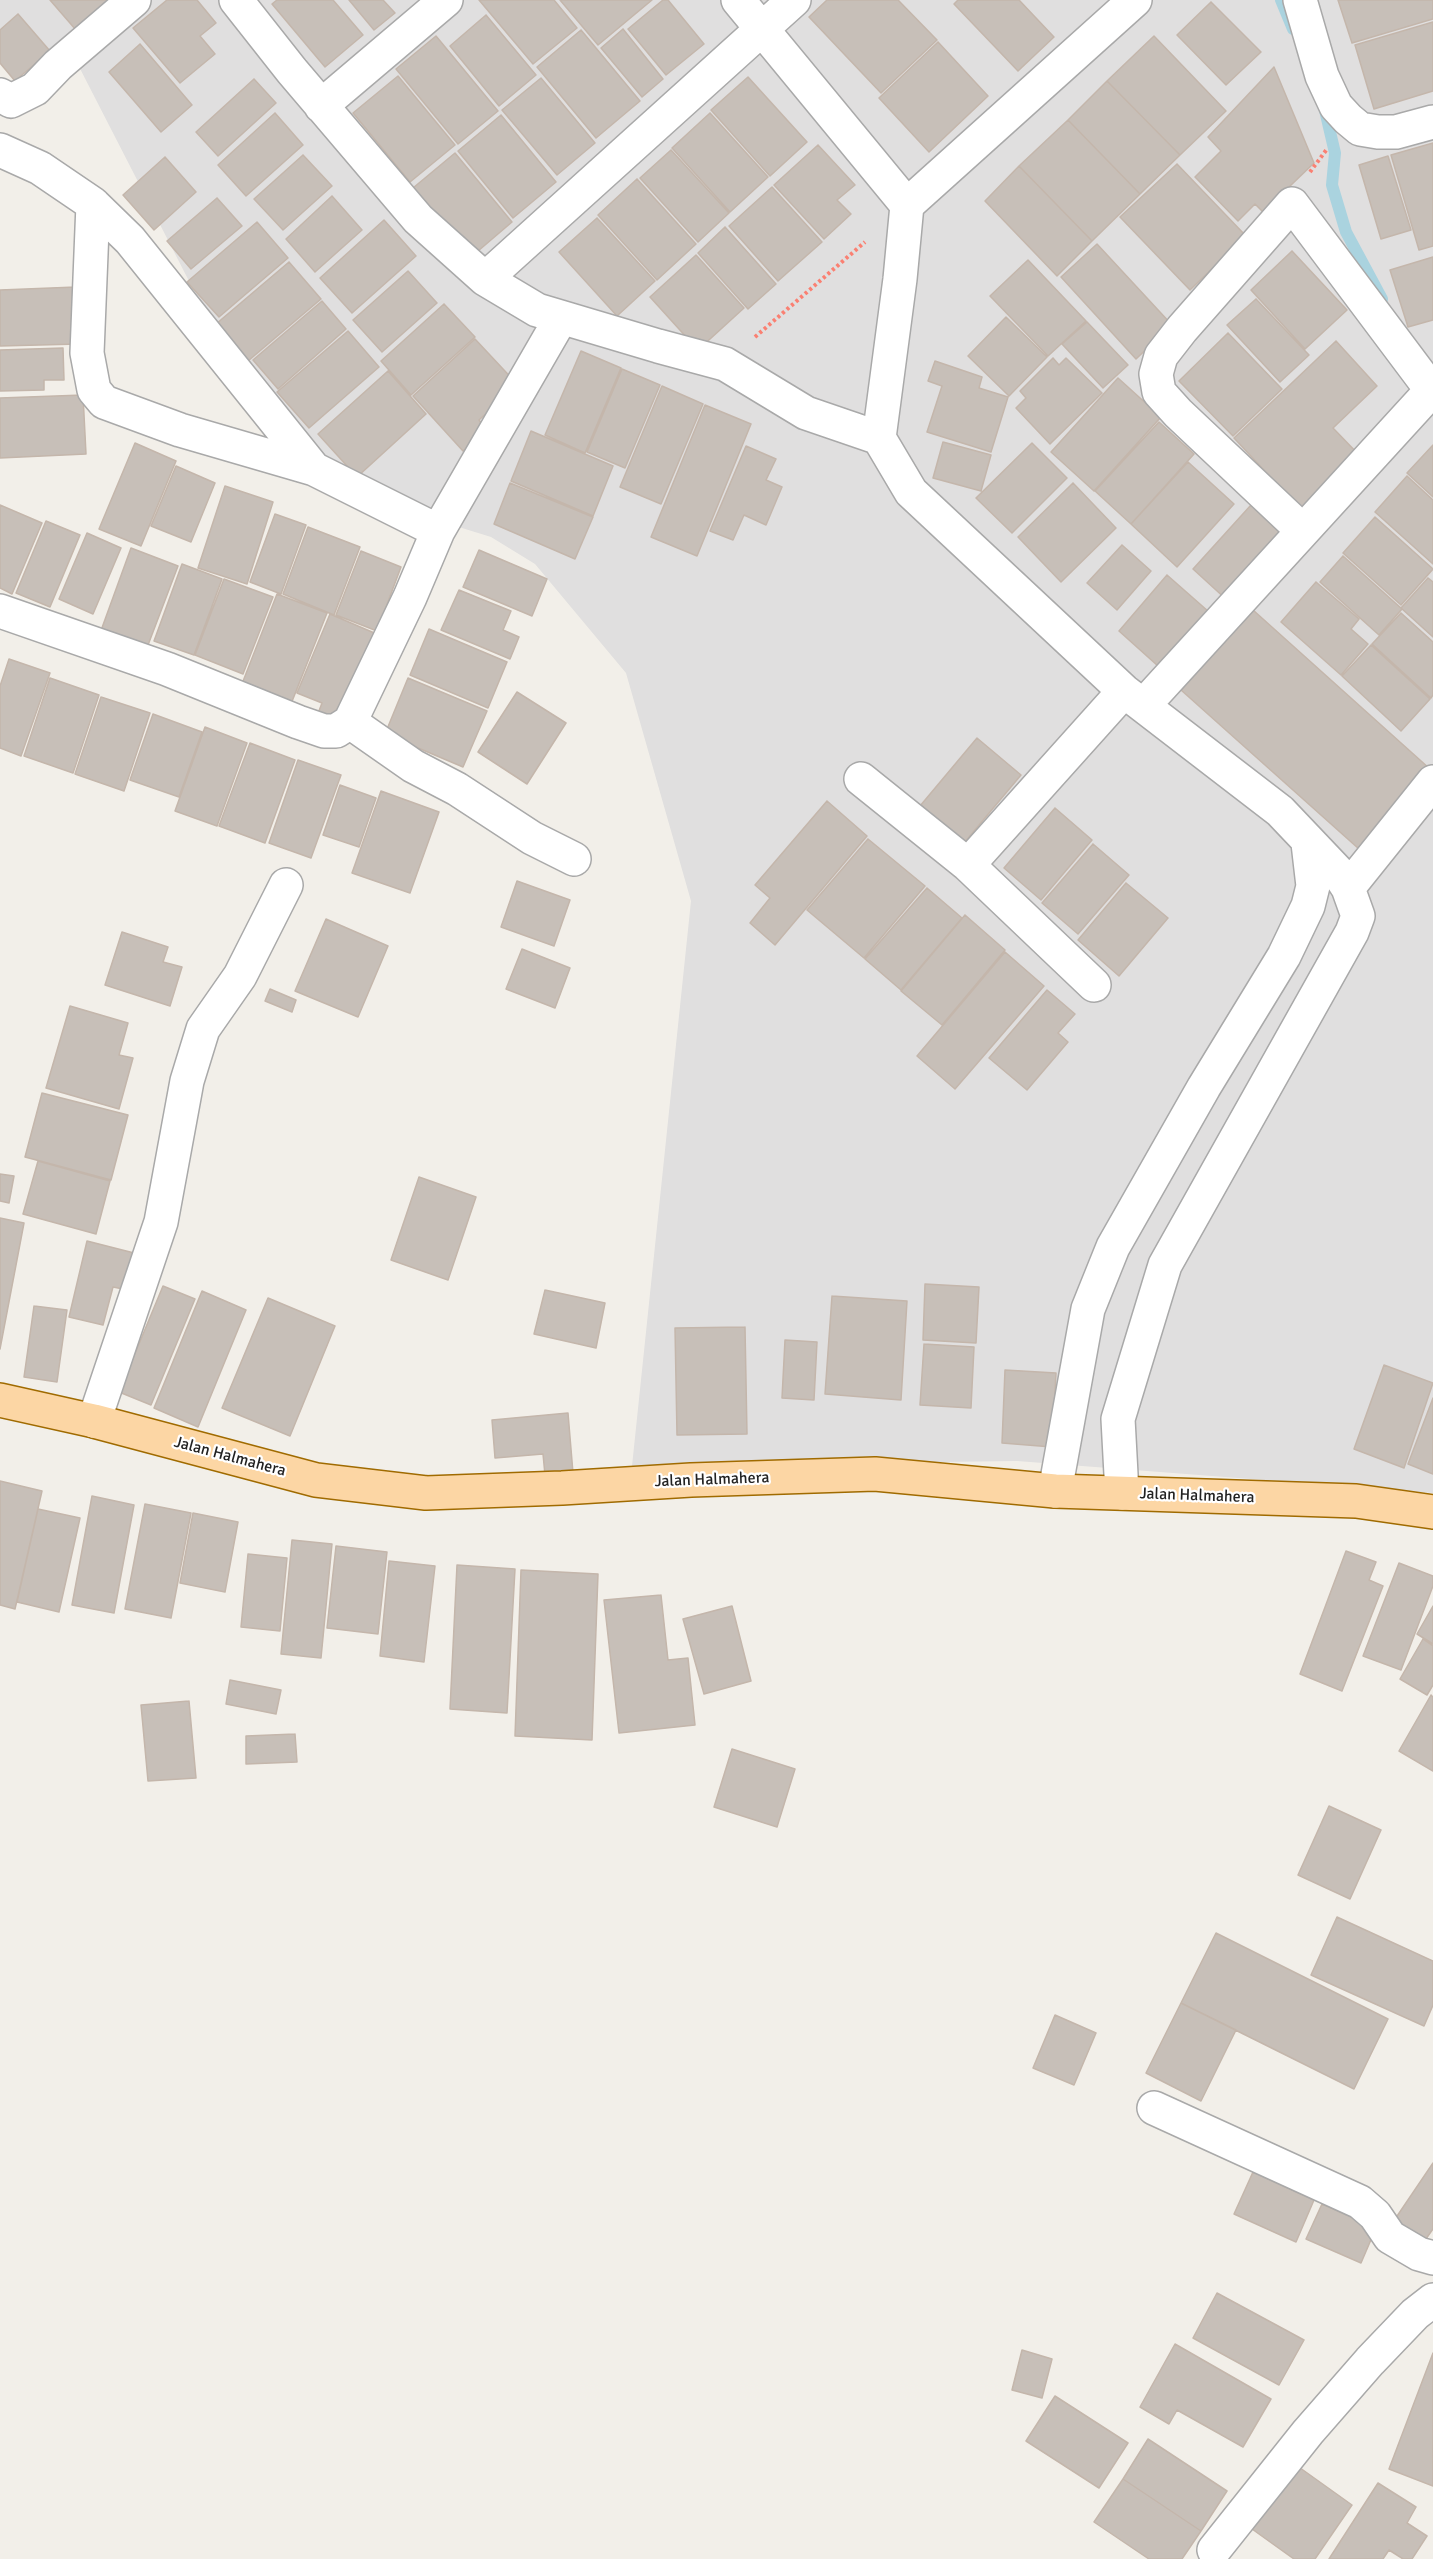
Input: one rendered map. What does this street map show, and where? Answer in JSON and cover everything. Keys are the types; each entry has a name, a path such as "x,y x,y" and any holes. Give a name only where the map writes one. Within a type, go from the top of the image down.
{"main road":[{"name":"Jalan Halmahera","path":"0,1400 94,1421 316,1480 426,1493 874,1474 1055,1491 1356,1501 1433,1512"}],"street":[{"path":"4,104 35,89 58,65 134,0"},
{"path":"236,0 321,106 418,219 485,279 537,310 725,364 806,413 879,438"},
{"path":"321,106 446,0"},
{"path":"738,0 907,205"},
{"path":"485,279 794,0"},
{"path":"1122,1493 1118,1419 1165,1265 1352,932 1358,915 1348,888 1337,872 1280,811 1134,698 911,492 879,438 900,279 907,205 1135,0"},
{"path":"1300,0 1322,76 1336,106 1348,119 1360,129 1378,132 1396,132 1433,122"},
{"path":"0,150 40,168 93,204 130,240 314,469"},
{"path":"93,204 87,353 94,390 104,402 180,430 314,469 438,531"},
{"path":"968,865 1302,530 1432,391 1292,204 1182,329 1161,356 1156,374 1159,392 1178,413 1302,530"},
{"path":"0,611 166,669 324,731 336,731 350,722 410,597 438,531 561,318"},
{"path":"350,722 412,766 457,789 532,838 574,859"},
{"path":"861,779 968,865 1094,986"},
{"path":"1348,888 1433,782"},
{"path":"1055,1491 1088,1310 1113,1247 1204,1087 1284,956 1308,906 1313,886 1308,843"},
{"path":"94,1421 161,1222 187,1081 203,1029 240,975 286,885"},
{"path":"1154,2108 1360,2202 1375,2215 1390,2237 1419,2254 1433,2258"},
{"path":"1214,2550 1308,2432 1370,2361 1415,2314 1433,2300"}],"path":[{"path":"725,364 907,205"}],"shaded area":[{"path":"0,0 1433,0 1433,1493 1017,1461 632,1466 691,901 626,673 535,564 491,537 288,474 73,55 0,39"}],"building":[{"path":"50,0 107,0 108,2 76,30"},
{"path":"167,0 197,0 216,23 200,36 215,54 180,83 133,28"},
{"path":"277,0 333,0 363,35 325,67 272,4"},
{"path":"349,0 383,0 395,13 374,30"},
{"path":"479,0 554,0 577,28 533,64"},
{"path":"560,0 652,0 598,45"},
{"path":"663,0 668,0 704,44 666,75 628,29"},
{"path":"827,0 898,0 937,40 881,93 809,17"},
{"path":"958,0 1019,0 1054,37 1018,71 954,4"},
{"path":"1338,0 1433,0 1433,19 1352,43"},
{"path":"1211,2 1261,52 1226,85 1177,35"},
{"path":"18,14 50,51 15,81 0,63 0,30"},
{"path":"486,15 536,75 499,106 450,46"},
{"path":"1433,22 1433,91 1374,109 1355,45"},
{"path":"623,29 663,79 642,97 601,48"},
{"path":"581,30 640,101 596,138 537,67"},
{"path":"436,36 498,111 458,144 396,69"},
{"path":"1154,36 1226,111 1180,155 1107,81"},
{"path":"938,42 988,96 929,152 879,98"},
{"path":"140,44 192,105 161,132 109,72"},
{"path":"1274,67 1314,163 1263,212 1255,204 1238,221 1195,177 1221,151 1208,137"},
{"path":"398,76 455,145 410,182 353,113"},
{"path":"748,77 807,142 770,176 711,110"},
{"path":"541,78 595,143 557,175 502,110"},
{"path":"254,79 276,103 218,156 196,132"},
{"path":"1107,81 1180,155 1140,194 1068,120"},
{"path":"275,113 303,145 246,196 218,165"},
{"path":"710,113 768,177 730,212 672,148"},
{"path":"501,115 556,182 513,218 458,151"},
{"path":"1068,120 1140,194 1092,241 1019,166"},
{"path":"1433,143 1433,246 1419,250 1391,155"},
{"path":"818,145 855,185 837,200 851,214 824,239 774,185"},
{"path":"671,150 729,213 698,242 640,178"},
{"path":"455,153 512,222 471,257 413,188"},
{"path":"303,155 332,186 283,230 254,199"},
{"path":"1388,156 1411,230 1381,239 1359,165"},
{"path":"165,157 196,192 154,230 123,195"},
{"path":"1177,164 1246,236 1190,290 1120,217"},
{"path":"1019,166 1092,241 1057,276 985,201"},
{"path":"637,179 696,244 657,280 598,215"},
{"path":"772,187 822,242 778,281 729,226"},
{"path":"332,196 362,230 315,272 286,239"},
{"path":"217,198 242,226 191,269 167,241"},
{"path":"597,218 655,281 617,316 559,252"},
{"path":"384,220 416,256 352,313 320,278"},
{"path":"257,222 288,258 219,317 187,282"},
{"path":"725,227 776,284 748,309 698,253"},
{"path":"1097,244 1172,325 1136,359 1061,277"},
{"path":"1292,251 1347,310 1305,349 1251,290"},
{"path":"696,255 744,308 698,350 650,297"},
{"path":"1433,257 1433,320 1408,327 1390,270"},
{"path":"1028,260 1086,321 1048,356 990,296"},
{"path":"289,262 321,299 248,361 216,324"},
{"path":"408,271 437,303 382,352 353,320"},
{"path":"76,287 79,344 0,346 0,290"},
{"path":"1256,299 1309,355 1280,382 1227,325"},
{"path":"322,301 346,329 278,389 253,360"},
{"path":"444,304 475,337 411,395 381,361"},
{"path":"1006,317 1047,357 1009,396 968,356"},
{"path":"1087,322 1128,365 1103,388 1062,344"},
{"path":"348,331 379,367 309,428 277,392"},
{"path":"1228,333 1282,389 1233,436 1179,381"},
{"path":"475,339 518,385 479,420 486,430 463,451 413,396"},
{"path":"1336,341 1377,386 1333,428 1361,457 1303,512 1234,438"},
{"path":"63,348 64,380 44,380 44,390 0,391 0,350"},
{"path":"581,351 621,368 585,453 545,435"},
{"path":"1053,358 1059,365 1066,358 1102,393 1050,444 1016,408 1026,398 1020,391"},
{"path":"935,361 982,377 979,388 1008,397 991,452 927,432 942,386 928,381"},
{"path":"622,369 660,385 625,468 587,452"},
{"path":"388,371 426,414 357,477 318,434"},
{"path":"1118,378 1161,417 1094,491 1051,452"},
{"path":"662,386 703,404 661,504 620,487"},
{"path":"83,395 86,454 0,458 0,398"},
{"path":"705,405 751,424 697,556 651,537"},
{"path":"1159,422 1194,454 1131,524 1095,491"},
{"path":"531,431 613,466 593,516 511,481"},
{"path":"943,442 991,455 981,491 933,478"},
{"path":"135,443 176,461 141,546 99,529"},
{"path":"1032,443 1067,478 1012,533 976,498"},
{"path":"1433,445 1433,497 1407,473"},
{"path":"746,446 776,459 766,480 782,487 766,525 744,515 733,540 710,531"},
{"path":"1188,462 1234,504 1177,567 1131,524"},
{"path":"176,466 215,483 191,542 151,526"},
{"path":"1407,476 1433,500 1433,564 1375,512"},
{"path":"510,483 593,517 575,559 494,524"},
{"path":"1073,483 1116,528 1061,582 1018,537"},
{"path":"225,486 273,502 247,584 198,568"},
{"path":"0,505 42,523 12,594 0,588"},
{"path":"1251,505 1286,538 1228,601 1193,569"},
{"path":"275,514 306,525 281,594 250,582"},
{"path":"1375,517 1433,569 1401,605 1343,553"},
{"path":"46,521 80,535 50,607 16,593"},
{"path":"308,527 360,547 334,615 283,594"},
{"path":"87,533 121,548 93,614 59,599"},
{"path":"1122,545 1151,571 1117,610 1087,583"},
{"path":"131,548 178,566 145,653 99,636"},
{"path":"479,550 547,579 532,616 463,587"},
{"path":"361,551 401,567 377,631 336,615"},
{"path":"1343,556 1402,609 1379,635 1320,582"},
{"path":"182,564 222,579 194,655 154,641"},
{"path":"1167,575 1217,619 1168,675 1119,631"},
{"path":"1428,578 1433,582 1433,637 1401,608"},
{"path":"224,579 273,597 243,674 195,655"},
{"path":"1316,582 1359,619 1351,629 1368,644 1341,675 1281,622"},
{"path":"459,590 511,611 503,630 519,637 510,659 441,630"},
{"path":"277,594 327,613 289,709 240,689"},
{"path":"1253,610 1430,769 1359,849 1181,690"},
{"path":"1401,613 1433,642 1433,695 1431,698 1372,644"},
{"path":"330,614 379,635 341,726 317,716 322,703 297,693"},
{"path":"429,629 507,662 488,708 410,675"},
{"path":"1371,645 1430,699 1401,731 1342,676"},
{"path":"9,659 50,673 21,756 0,748 0,686"},
{"path":"50,678 99,695 73,773 24,756"},
{"path":"408,678 487,711 463,767 385,734"},
{"path":"517,692 566,723 527,784 478,752"},
{"path":"101,697 150,713 124,791 75,774"},
{"path":"153,714 202,732 179,797 130,780"},
{"path":"205,727 247,743 217,826 175,811"},
{"path":"977,738 1021,775 964,843 920,806"},
{"path":"250,743 295,760 265,843 219,826"},
{"path":"298,760 341,775 311,858 269,843"},
{"path":"340,785 376,798 359,847 323,835"},
{"path":"381,791 439,812 410,893 352,873"},
{"path":"827,801 867,836 775,945 750,923 770,898 755,885"},
{"path":"1055,808 1092,840 1041,900 1004,868"},
{"path":"868,839 925,886 864,958 807,910"},
{"path":"1093,844 1129,875 1078,934 1042,903"},
{"path":"517,881 570,900 554,946 501,927"},
{"path":"1126,883 1168,918 1119,976 1078,940"},
{"path":"927,888 962,918 901,990 865,959"},
{"path":"965,915 1005,950 942,1025 901,991"},
{"path":"326,919 388,946 358,1017 295,991"},
{"path":"122,932 168,947 163,962 182,967 170,1006 105,985"},
{"path":"522,949 570,968 555,1008 506,989"},
{"path":"1005,952 1044,986 955,1089 917,1056"},
{"path":"270,989 296,1000 292,1012 265,1001"},
{"path":"1047,990 1075,1014 1058,1033 1068,1042 1027,1090 989,1058"},
{"path":"70,1006 128,1023 119,1055 133,1058 119,1109 46,1088"},
{"path":"42,1093 128,1115 111,1180 25,1157"},
{"path":"38,1161 110,1181 96,1234 23,1214"},
{"path":"0,1174 14,1176 9,1203 0,1201"},
{"path":"419,1177 476,1197 448,1280 391,1260"},
{"path":"0,1218 24,1223 0,1349"},
{"path":"87,1241 138,1254 128,1290 113,1287 103,1325 69,1317"},
{"path":"925,1284 979,1287 976,1343 923,1340"},
{"path":"163,1286 195,1299 151,1405 119,1392"},
{"path":"545,1290 605,1303 596,1348 534,1334"},
{"path":"202,1291 246,1310 198,1427 154,1408"},
{"path":"832,1296 907,1301 901,1400 825,1394"},
{"path":"268,1298 335,1326 290,1436 222,1408"},
{"path":"34,1306 67,1310 57,1382 24,1377"},
{"path":"745,1327 747,1434 677,1435 675,1328"},
{"path":"785,1340 817,1342 814,1400 782,1398"},
{"path":"924,1344 974,1347 971,1408 920,1405"},
{"path":"1384,1365 1433,1383 1404,1468 1354,1449"},
{"path":"1005,1370 1056,1373 1052,1447 1002,1443"},
{"path":"1433,1398 1433,1474 1408,1464"},
{"path":"568,1413 573,1473 545,1475 543,1454 495,1458 492,1420"},
{"path":"0,1481 42,1491 15,1609 0,1605"},
{"path":"92,1496 134,1505 114,1613 72,1605"},
{"path":"145,1504 191,1513 171,1618 125,1609"},
{"path":"38,1509 80,1518 59,1612 17,1602"},
{"path":"193,1513 238,1522 225,1592 180,1583"},
{"path":"292,1540 332,1544 321,1658 281,1654"},
{"path":"336,1546 387,1552 378,1634 327,1628"},
{"path":"1346,1551 1376,1562 1369,1580 1383,1586 1342,1691 1300,1674"},
{"path":"248,1554 287,1558 280,1631 241,1627"},
{"path":"389,1561 435,1566 424,1662 380,1656"},
{"path":"1399,1563 1433,1576 1433,1586 1401,1670 1363,1656"},
{"path":"457,1565 515,1569 507,1713 450,1709"},
{"path":"521,1570 598,1574 592,1740 515,1736"},
{"path":"661,1595 668,1660 688,1658 695,1725 619,1733 604,1600"},
{"path":"732,1606 751,1681 704,1694 683,1619"},
{"path":"1433,1606 1433,1644 1417,1634"},
{"path":"1423,1639 1433,1646 1433,1685 1427,1695 1400,1679"},
{"path":"230,1680 281,1690 276,1714 226,1704"},
{"path":"1431,1695 1433,1697 1433,1771 1399,1751"},
{"path":"189,1701 196,1778 148,1781 141,1705"},
{"path":"295,1734 297,1762 246,1764 246,1736"},
{"path":"732,1749 795,1769 777,1827 714,1807"},
{"path":"1329,1806 1381,1830 1350,1899 1298,1875"},
{"path":"1337,1917 1433,1961 1433,2005 1424,2026 1311,1975"},
{"path":"1216,1933 1388,2019 1354,2089 1181,2003"},
{"path":"1181,2003 1236,2030 1201,2101 1146,2073"},
{"path":"1055,2015 1096,2033 1074,2085 1033,2068"},
{"path":"1433,2163 1433,2229 1421,2246 1391,2225"},
{"path":"1253,2172 1314,2200 1296,2242 1234,2214"},
{"path":"1322,2204 1376,2228 1361,2263 1306,2239"},
{"path":"1217,2293 1304,2340 1279,2385 1193,2338"},
{"path":"1175,2344 1271,2399 1243,2447 1177,2410 1169,2424 1140,2407"},
{"path":"1022,2350 1052,2359 1042,2398 1012,2390"},
{"path":"1433,2353 1433,2486 1389,2469"},
{"path":"1055,2396 1128,2443 1099,2488 1026,2441"},
{"path":"1148,2439 1227,2491 1201,2531 1123,2479"},
{"path":"1296,2465 1352,2505 1315,2559 1294,2559 1252,2529"},
{"path":"1123,2479 1201,2531 1182,2559 1149,2559 1094,2522"},
{"path":"1378,2483 1416,2507 1407,2523 1427,2536 1412,2559 1403,2559 1389,2550 1383,2559 1329,2559"}],"waterway":[{"path":"1281,0 1293,29"},
{"path":"1324,106 1335,153 1332,185 1346,232 1382,299"}]}
